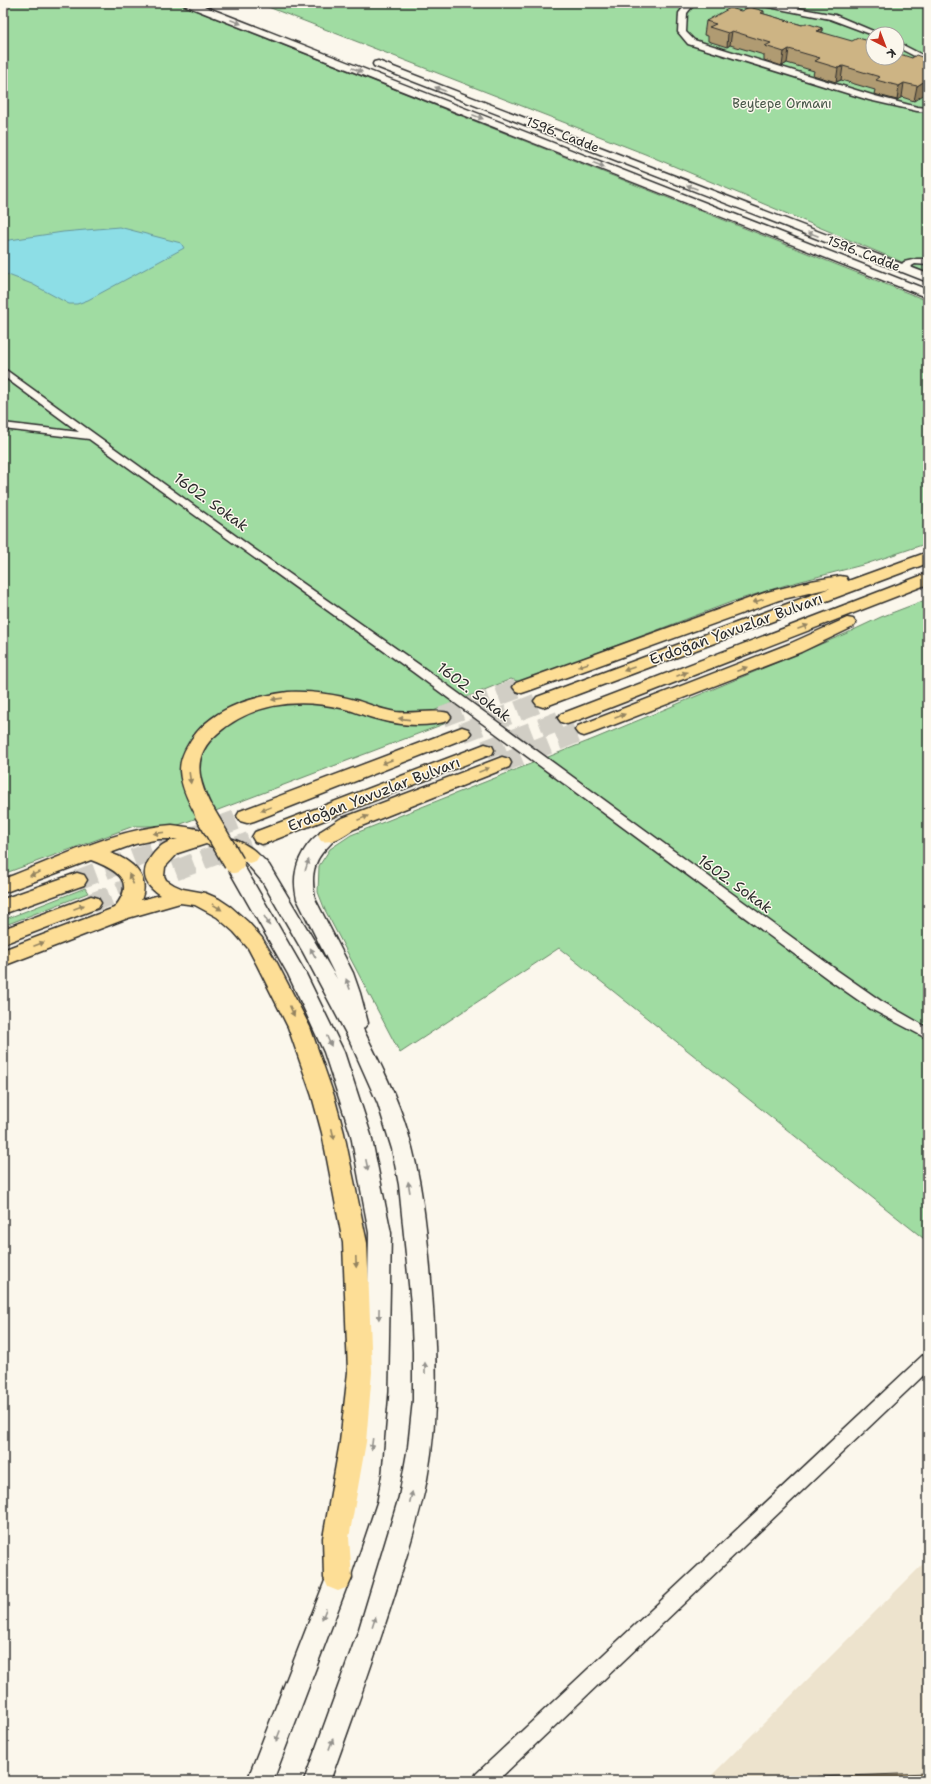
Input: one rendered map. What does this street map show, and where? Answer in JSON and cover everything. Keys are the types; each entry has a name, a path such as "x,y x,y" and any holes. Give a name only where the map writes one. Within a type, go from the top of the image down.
{"main road":[{"name":"1596. Cadde","path":"187,3 928,294"},
{"name":"1596. Cadde","path":"369,61 901,269 928,278"},
{"name":"Erdoğan Yavuzlar Bulvarı","path":"543,701 928,557"},
{"path":"522,687 773,596 811,586 878,576"},
{"name":"Erdoğan Yavuzlar Bulvarı","path":"567,718 928,578"},
{"path":"584,730 795,648 847,622 896,591"},
{"path":"260,1781 338,1578 364,1501 375,1418 378,1366 380,1233 361,1135 334,1052 241,860 204,812 191,784 189,775 191,757 200,739 224,718 242,708 271,700 300,697 329,699 380,714 406,719 442,718"},
{"name":"Erdoğan Yavuzlar Bulvarı","path":"247,816 462,733"},
{"name":"Erdoğan Yavuzlar Bulvarı","path":"262,837 486,750"},
{"path":"364,1049 349,986 344,973 306,899 303,889 303,877 310,856 316,846 328,836 347,824 502,763"},
{"path":"3,886 122,841 158,833 186,833 228,844 241,860 263,869 269,877 306,940 364,1049 392,1114 406,1168 415,1226 423,1308 425,1367 420,1450 403,1530 357,1674 317,1781"},
{"path":"206,837 171,848 155,866 154,876 159,885 180,896 198,898 212,904 241,927 255,943 286,998 299,1027 323,1096 333,1133 355,1243 360,1372 353,1442 336,1538 338,1578"},
{"path":"90,853 114,862 124,868 134,881 132,897 121,913"},
{"path":"3,907 77,880"},
{"path":"3,958 121,913 180,896"},
{"path":"3,937 91,902"}],"street":[{"path":"691,3 683,13 682,32 691,42 872,98 917,110 928,110"},
{"path":"758,3 832,17 865,30"},
{"path":"803,3 816,14"},
{"path":"905,48 928,60"},
{"path":"901,269 910,262 916,260 928,262"},
{"name":"1602. Sokak","path":"4,374 417,669 545,765 833,975 876,1004 928,1034"},
{"path":"3,426 92,436"},
{"path":"482,1781 928,1361"}],"shaded area":[{"path":"928,1559 928,1781 706,1781"}],"green space":[{"path":"3,3 177,3 928,301 928,543 866,564 786,585 734,601 520,682 511,679 433,711 449,722 176,826 134,826 3,874"},
{"name":"Beytepe Ormanı","path":"258,3 928,3 928,273 645,154"},
{"path":"928,599 928,1242 559,948 400,1053 325,910 318,892 319,866 330,849 351,835 596,738 845,634 881,617"},
{"path":"85,888 88,893 3,926 3,920"}],"water":[{"path":"119,227 181,243 184,248 88,300 77,304 69,304 32,284 3,273 3,241 63,232"}],"building":[{"path":"749,7 764,11 761,13 802,25 806,23 822,28 817,31 852,41 858,38 865,40 865,66 905,66 905,56 912,58 916,55 928,59 928,79 917,86 904,83 899,86 876,80 880,77 843,66 838,68 815,61 820,58 789,49 784,52 765,46 771,43 732,31 728,33 709,27 716,24 706,21 730,8 741,11"},
{"path":"928,1773 928,1781 826,1781 817,1777"}],"tunnel":[{"path":"442,717 522,687"},
{"path":"462,733 543,701"},
{"path":"485,750 567,718"},
{"path":"502,763 584,730"},
{"path":"77,880 247,816"},
{"path":"91,903 262,837"}]}
